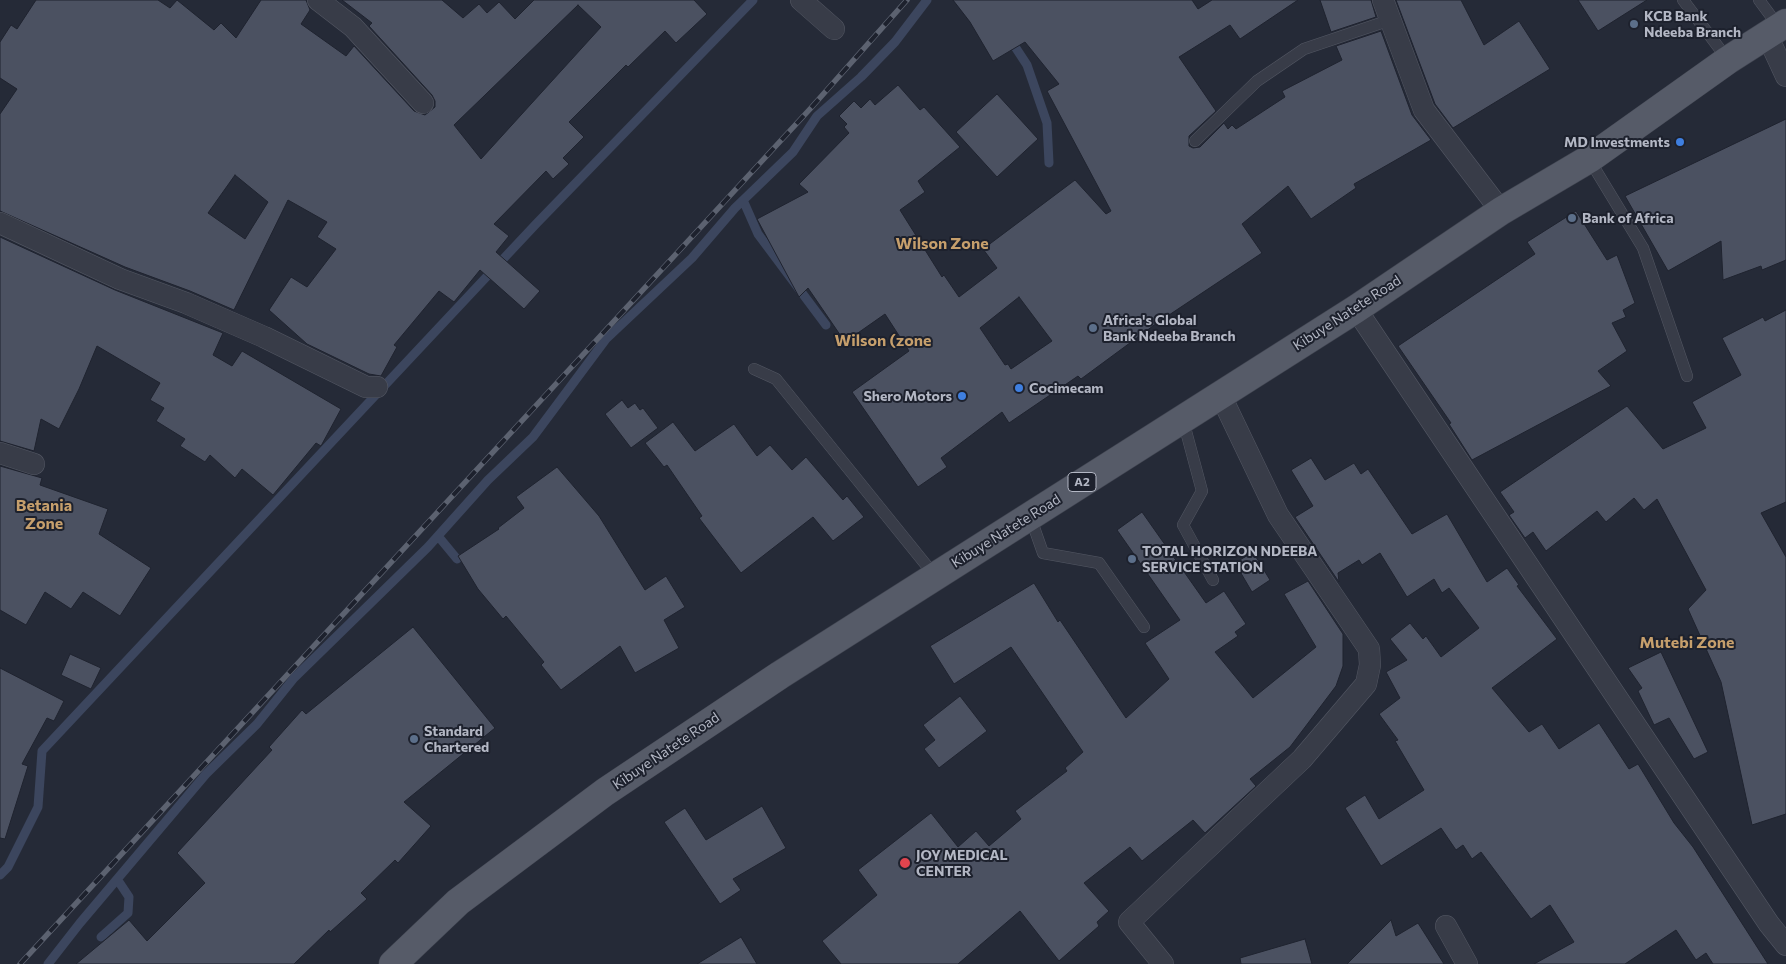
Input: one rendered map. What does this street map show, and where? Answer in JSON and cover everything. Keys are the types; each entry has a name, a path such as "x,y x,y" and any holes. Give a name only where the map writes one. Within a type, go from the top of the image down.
{"main road":[{"name":"Kibuye Natete Road","path":"394,964 458,902 605,792 780,675 1356,309 1501,212 1589,159 1728,60 1777,28"}],"street":[{"path":"318,0 353,27 423,103"},
{"path":"801,0 834,29"},
{"path":"1386,10 1424,110 1501,212"},
{"path":"1777,28 1786,76"},
{"path":"0,223 120,279 186,303 264,337 366,387 376,387"},
{"path":"1356,309 1777,921 1786,945"},
{"path":"1163,964 1129,922 1302,758 1366,684 1370,665 1369,649 1278,515 1220,394"},
{"path":"0,453 34,464"},
{"path":"1446,926 1467,964"}],"lane":[{"path":"1683,0 1728,60"},
{"path":"1759,0 1777,28"},
{"path":"1195,141 1257,81 1304,49 1386,10"},
{"path":"1589,159 1643,248 1687,376"},
{"path":"754,369 776,379 935,576"},
{"path":"1182,418 1202,491 1183,525 1214,580"},
{"path":"1030,516 1043,553 1099,564 1144,627"}],"building":[{"path":"36,0 158,0 170,8 177,0 214,30 221,23 236,38 261,0 306,0 310,10 301,24 346,56 354,46 414,111 425,115 435,107 432,95 369,26 372,23 342,0 442,0 463,18 479,4 487,13 499,2 515,19 534,0 694,0 707,14 676,43 665,31 628,67 626,65 569,122 584,137 563,158 569,164 553,179 546,171 494,224 509,236 496,252 540,291 524,309 480,270 454,302 439,291 394,345 397,347 381,376 369,374 307,344 269,310 291,277 307,287 336,249 317,237 327,222 288,200 234,310 190,291 125,267 0,211 0,114 17,89 0,78 0,42 11,25 17,29","holes":["578,5 601,27 481,159 454,125","235,175 268,202 245,239 208,213"]},
{"path":"953,0 1192,0 1198,9 1212,0 1298,0 1240,39 1230,25 1179,57 1216,111 1189,136 1189,146 1193,148 1200,147 1224,123 1228,129 1232,125 1236,129 1285,97 1282,91 1342,60 1336,46 1381,31 1412,115 1431,140 1354,184 1356,188 1311,219 1288,186 1242,224 1262,253 1157,323 1081,379 1078,376 1009,423 1002,412 941,458 947,467 918,487 852,392 909,351 885,314 845,342 808,288 799,297 757,219 808,192 799,184 849,133 844,127 847,124 839,116 854,101 861,108 870,99 875,105 898,85 920,110 924,107 960,147 918,181 925,192 900,210 942,277 944,275 959,297 997,268 983,249 1075,180 1106,214 1111,211 1047,91 1059,84 1025,42 993,61 970,22","holes":["1019,297 1052,341 1011,369 1008,364 1005,365 980,328"]},
{"path":"1320,0 1371,0 1376,17 1331,32"},
{"path":"1396,0 1461,0 1484,45 1519,21 1550,69 1453,128 1435,104"},
{"path":"1578,0 1647,0 1598,31"},
{"path":"997,94 1038,139 997,177 956,132"},
{"path":"1786,119 1786,260 1762,270 1761,266 1723,280 1721,241 1668,271 1625,196"},
{"path":"1576,211 1607,260 1617,255 1635,303 1623,310 1626,317 1612,323 1627,351 1598,371 1611,386 1472,460 1449,424 1451,423 1398,346 1535,254 1527,242"},
{"path":"0,237 115,290 223,333 213,355 232,366 242,351 341,409 321,446 316,443 273,495 242,469 235,478 210,455 205,462 180,446 185,439 156,421 164,408 150,400 160,383 97,346 79,389 59,429 41,419 34,451 0,441"},
{"path":"1786,310 1786,502 1761,513 1786,557 1786,814 1752,825 1721,682 1688,609 1706,590 1657,499 1644,510 1634,498 1606,522 1597,511 1546,551 1533,532 1525,538 1509,515 1514,512 1500,492 1627,406 1663,449 1706,428 1692,402 1741,375 1722,338 1763,317 1765,321"},
{"path":"622,400 628,408 635,403 640,410 643,408 658,428 631,448 605,414"},
{"path":"673,422 695,451 734,424 757,456 770,445 792,470 806,457 843,500 847,496 864,517 833,541 813,517 741,573 699,518 702,516 667,465 664,467 645,443"},
{"path":"1311,458 1325,480 1354,463 1361,474 1368,469 1412,534 1447,514 1487,582 1507,568 1519,585 1517,586 1557,639 1492,688 1529,732 1542,724 1559,749 1599,723 1629,769 1638,764 1674,823 1693,847 1768,964 1713,964 1706,953 1696,960 1676,930 1625,964 1534,964 1574,942 1550,905 1531,919 1481,852 1472,859 1463,845 1456,850 1441,828 1381,866 1345,808 1365,795 1379,819 1424,790 1395,741 1398,740 1379,714 1400,698 1386,672 1407,660 1390,639 1410,623 1423,639 1426,636 1441,657 1479,628 1449,588 1442,593 1434,579 1407,597 1380,553 1362,565 1359,560 1338,573 1339,582 1295,517 1313,506 1291,470"},
{"path":"0,466 42,478 40,485 108,509 99,534 151,568 120,616 83,592 71,609 45,592 26,625 0,610"},
{"path":"557,467 599,516 645,590 666,576 685,607 664,620 679,648 635,673 620,646 561,690 541,665 544,662 506,616 503,619 478,589 458,556 499,529 524,508 516,497"},
{"path":"1142,512 1206,603 1224,591 1246,624 1235,632 1238,636 1215,652 1253,698 1316,647 1284,594 1308,581 1343,634 1343,666 1336,686 1290,747 1250,779 1256,786 1205,833 1193,820 1142,861 1130,847 1084,883 1109,911 1097,922 1099,926 1059,961 1020,911 958,964 841,964 822,941 877,895 858,870 931,813 958,847 976,831 989,846 1021,819 1015,811 1067,771 1065,768 1083,752 1011,647 954,684 930,646 1034,583 1058,622 1060,620 1126,718 1169,679 1145,643 1180,620 1117,530"},
{"path":"1253,552 1270,580 1252,592 1235,563"},
{"path":"413,627 495,728 404,802 431,826 398,863 395,860 361,893 367,899 330,932 329,930 294,964 76,964 129,920 147,941 205,883 177,853 272,750 269,747 302,710 306,714"},
{"path":"1661,652 1708,752 1694,759 1669,718 1654,725 1638,691 1642,688 1628,668"},
{"path":"70,654 101,668 91,689 61,675"},
{"path":"0,668 64,701 54,721 47,718 22,764 28,766 5,839 0,838"},
{"path":"960,696 987,731 939,768 924,749 935,740 923,725"},
{"path":"762,806 786,848 733,879 741,890 720,904 664,822 685,808 706,840"},
{"path":"1391,920 1396,936 1418,923 1444,964 1347,964"},
{"path":"741,937 757,964 697,964"},
{"path":"1305,939 1312,964 1241,964 1240,958"}],"waterway":[{"path":"0,875 8,867 38,807 42,751 536,224 753,0"},
{"path":"48,964 80,923 206,774 257,724 294,678 428,547 488,480 533,437 606,339 692,258 735,208 793,152 817,116 861,77 895,42 927,0"},
{"path":"1010,39 1027,65 1047,123 1049,163"},
{"path":"743,200 758,234 826,325"},
{"path":"438,536 457,559"},
{"path":"101,937 128,913 129,897 117,879"}],"railway":[{"path":"20,964 810,109 907,0"}],"place":[{"name":"KCB Bank Ndeeba Branch","path":"1634,24"},
{"name":"MD Investments","path":"1680,142"},
{"name":"Bank of Africa","path":"1572,218"},
{"name":"Africa's Global Bank Ndeeba Branch","path":"1093,328"},
{"name":"Cocimecam","path":"1019,388"},
{"name":"Shero Motors","path":"962,396"},
{"name":"TOTAL HORIZON NDEEBA SERVICE STATION","path":"1132,559"},
{"name":"Standard Chartered","path":"414,739"},
{"name":"JOY MEDICAL CENTER","path":"905,863"}],"district":[{"name":"Wilson Zone","path":"942,244"},
{"name":"Wilson (zone","path":"883,341"},
{"name":"Betania Zone","path":"44,515"},
{"name":"Mutebi Zone","path":"1687,643"}]}
